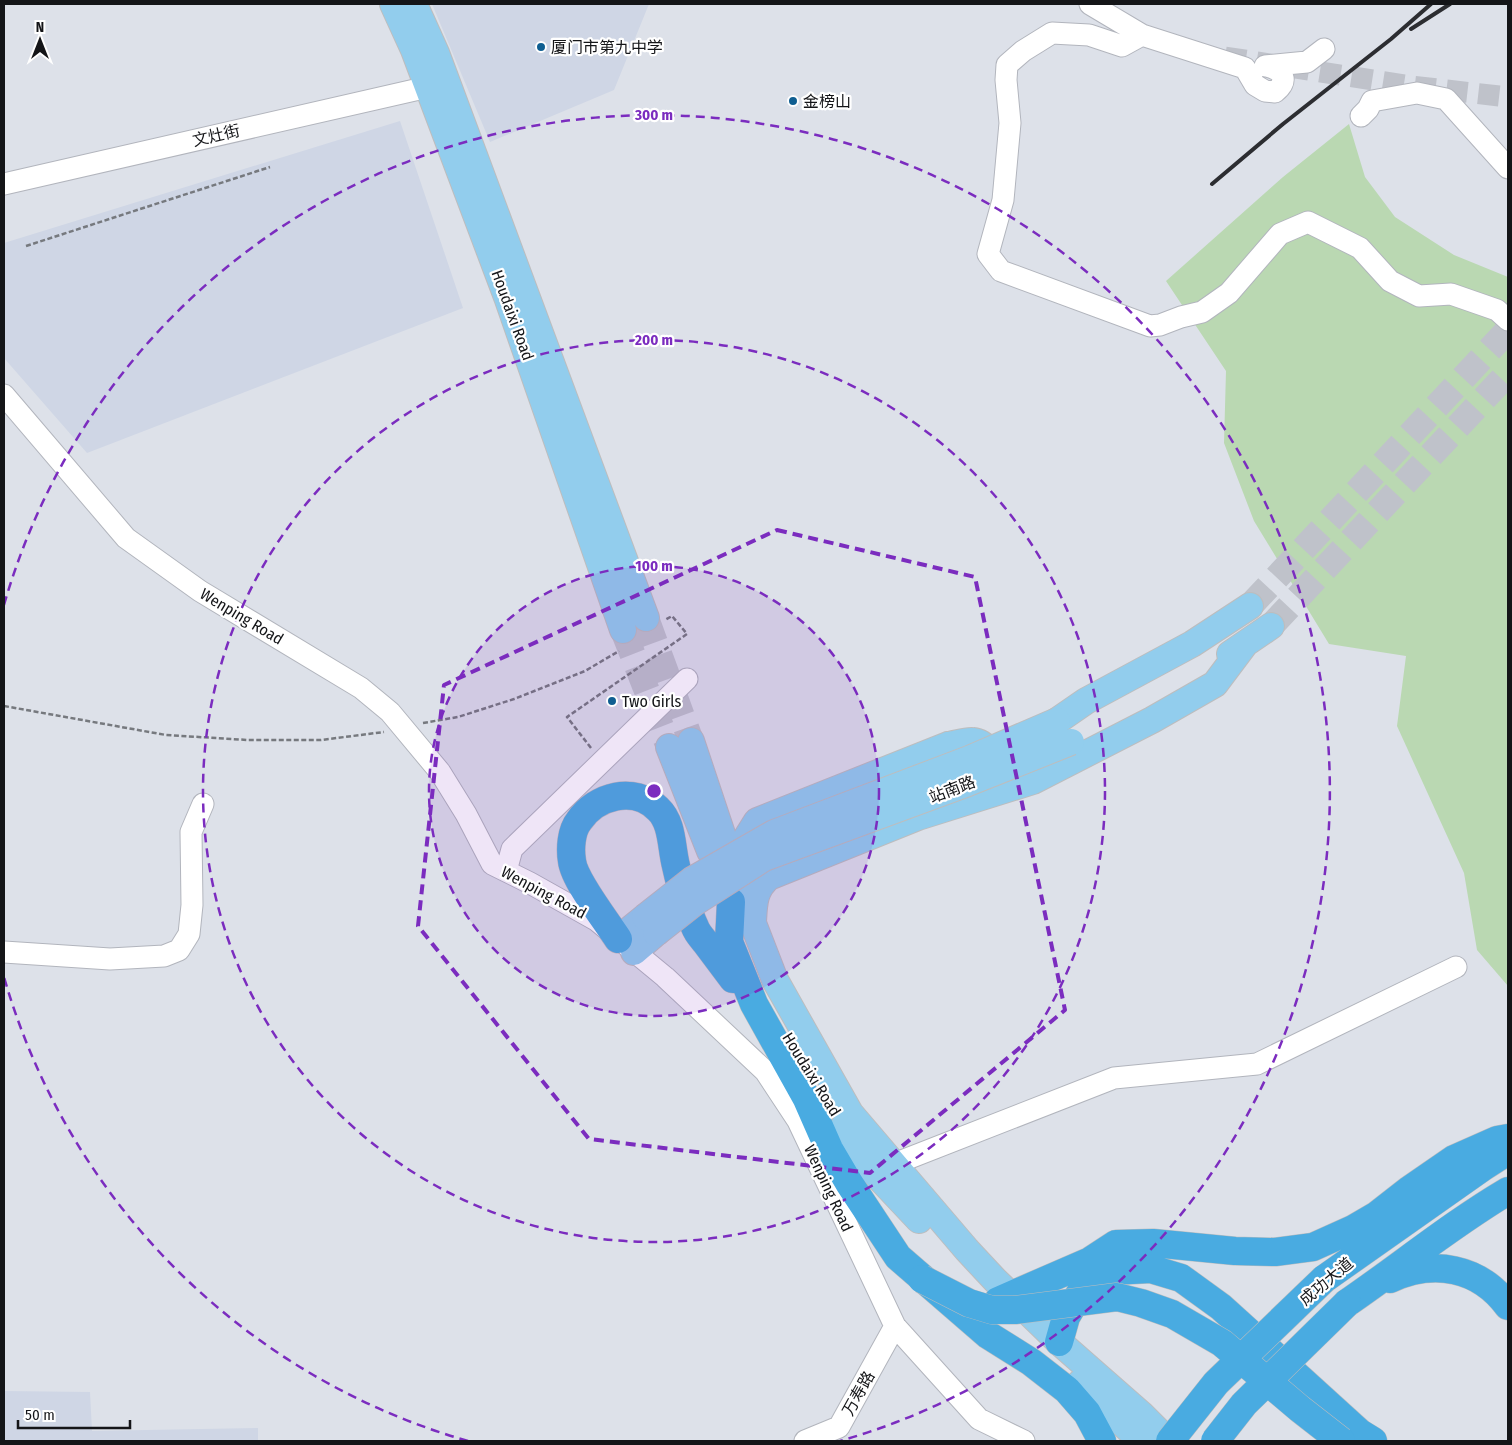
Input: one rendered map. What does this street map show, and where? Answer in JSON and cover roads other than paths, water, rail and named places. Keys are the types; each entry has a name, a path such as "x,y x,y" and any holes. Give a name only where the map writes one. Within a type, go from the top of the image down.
{"highway":[{"path":"626,945 600,914 572,863 572,841 578,822 603,800 618,796 633,796 646,801 658,809 668,825 676,865 695,928 757,1010"},
{"path":"731,902 729,942 757,1010 807,1098 829,1149 898,1257 988,1335 1031,1362 1067,1390 1087,1414 1102,1441"},
{"path":"1004,1298 1090,1260 1116,1244 1153,1242 1235,1251 1275,1252 1313,1247 1353,1229 1377,1215 1454,1159 1497,1140 1508,1138"},
{"name":"成功大道","path":"1169,1441 1216,1382 1324,1279 1482,1167 1508,1151"},
{"name":"成功大道","path":"1215,1441 1244,1404 1354,1298 1426,1246 1508,1191"},
{"path":"1090,1260 1140,1261 1182,1270 1236,1306 1389,1441"},
{"path":"1354,1298 1397,1276 1439,1268 1460,1271 1484,1282 1498,1292 1508,1306"},
{"path":"1050,1344 1083,1288 1113,1272 1151,1269 1182,1278 1221,1307 1360,1433 1372,1441"},
{"path":"922,1279 969,1303 992,1310 1015,1310 1117,1298 1141,1303 1172,1314 1222,1343 1341,1441"}],"main road":[{"name":"Houdaixi Road","path":"393,4 414,50 507,297 622,640"},
{"name":"Houdaixi Road","path":"414,4 443,72 655,619"},
{"name":"站南路","path":"626,945 650,925 692,880 774,833 969,759 1057,721 1086,700 1192,644 1250,606"},
{"name":"站南路","path":"650,925 694,903 764,858 968,783 1071,742 1199,674 1272,626"},
{"path":"1141,1441 1004,1298 967,1250 850,1113 775,980 752,922 754,903 760,884 769,877 918,817 1033,781 1152,720 1215,684 1245,644"},
{"path":"737,854 757,821 948,745 973,741 982,744 991,753 995,765 994,777 990,785 958,804"},
{"name":"Houdaixi Road","path":"752,922 680,744 731,902 778,1019 870,1168 1004,1298"},
{"path":"1050,1344 1141,1414 1169,1441"}],"street":[{"path":"1090,4 1142,35 1244,68 1255,85 1265,91 1275,92 1284,81 1283,75 1278,70 1267,66 1307,62 1324,49"},
{"path":"1142,35 1122,46 1089,35 1052,33 1023,51 1007,65 1006,80 1010,123 1003,200 988,254 1001,271 1150,326 1160,326 1180,317 1202,312 1229,293 1280,234 1308,222 1360,248 1390,280 1419,296 1450,294 1497,310 1508,320"},
{"name":"文灶街","path":"4,184 428,87"},
{"path":"1362,116 1372,101 1416,93 1446,99 1508,168"},
{"name":"Wenping Road","path":"4,394 126,538 200,592 360,688 390,712 440,772 466,814 492,864 596,920 666,977 765,1071 798,1121 895,1326 979,1419 1024,1441"},
{"path":"506,871 512,849 687,679"},
{"path":"4,952 110,959 164,956 179,950 189,934 192,905 191,832 203,804"},
{"path":"894,1164 1114,1078 1257,1064 1456,967"},
{"name":"万寿路","path":"804,1441 839,1427 895,1326"}],"tunnel":[{"path":"1225,57 1411,86 1508,97"},
{"path":"1250,606 1508,330"},
{"path":"1271,626 1508,373"},
{"path":"646,618 691,741"},
{"path":"623,630 669,747"}],"railway":[{"path":"1212,184 1283,124 1391,39 1431,4"},
{"path":"1411,29 1450,4"}],"place":[{"name":"厦门市第九中学","path":"541,47"},
{"name":"金榜山","path":"793,101"},
{"name":"Two Girls","path":"612,701"}]}
